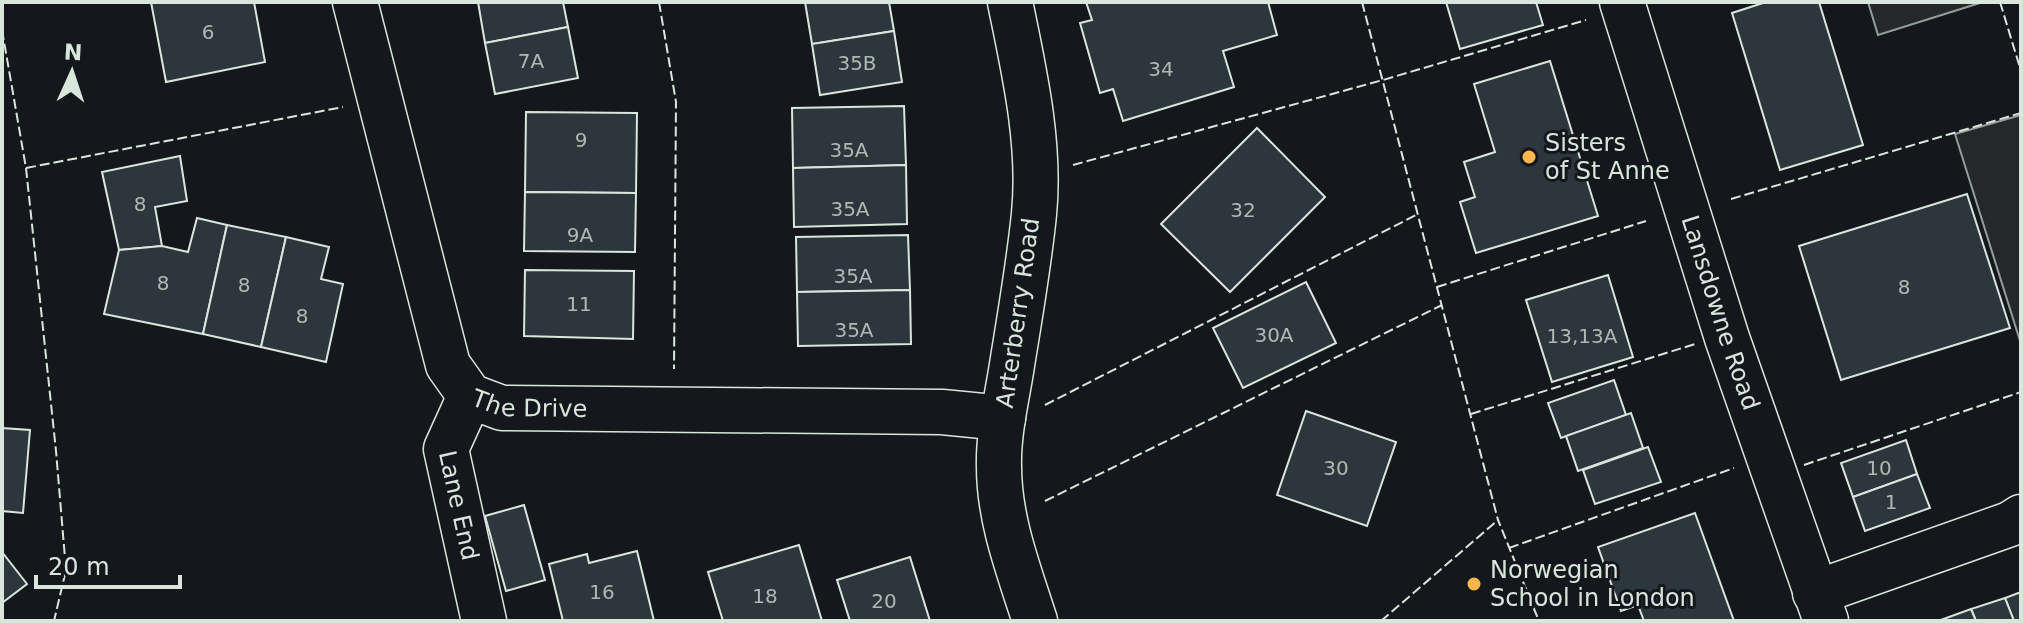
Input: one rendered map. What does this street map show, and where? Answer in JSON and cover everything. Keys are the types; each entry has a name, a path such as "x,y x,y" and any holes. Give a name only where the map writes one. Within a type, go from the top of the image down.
{"street":[{"name":"The Drive","path":"355,2 448,365 470,396 502,408 942,412 1003,418"},
{"name":"Arterberry Road","path":"1010,2 1022,58 1035,163 1034,212 1003,418 999,468 1010,544 1035,621"},
{"name":"Lansdowne Road","path":"1622,2 1727,338 1820,607"},
{"name":"Lane End","path":"470,396 446,449 484,621"},
{"path":"1820,607 2021,517"}],"shaded area":[{"path":"1868,2 1983,2 1878,35"},
{"path":"2021,115 2021,344 1955,134"}],"building":[{"path":"151,2 254,2 265,62 166,82"},
{"path":"478,2 563,2 568,27 485,43"},
{"path":"805,2 889,2 894,31 812,44"},
{"path":"1086,2 1268,2 1277,35 1223,51 1234,87 1123,121 1113,89 1100,93 1080,23 1092,20"},
{"path":"1446,2 1536,2 1543,25 1460,49"},
{"path":"1766,2 1819,2 1863,145 1780,170 1732,13"},
{"path":"568,27 578,78 495,94 485,43"},
{"path":"894,31 902,82 820,95 812,44"},
{"name":"Sisters of St Anne","path":"1550,61 1598,216 1476,253 1460,202 1475,197 1464,162 1495,152 1474,84"},
{"path":"904,106 906,165 793,168 792,108"},
{"path":"526,112 637,113 636,193 525,192"},
{"path":"1257,128 1325,197 1230,292 1161,224"},
{"path":"180,156 187,201 155,207 162,246 119,250 102,172"},
{"path":"906,165 907,224 794,227 793,168"},
{"path":"525,192 636,193 635,252 524,251"},
{"path":"1967,194 2010,328 1841,380 1799,246"},
{"path":"197,218 227,225 203,334 104,314 119,250 162,246 188,252"},
{"path":"227,225 286,237 261,347 203,334"},
{"path":"908,235 910,290 797,292 796,237"},
{"path":"286,237 329,247 321,279 343,284 326,362 261,347"},
{"path":"525,270 634,271 633,339 524,336"},
{"path":"1608,275 1633,357 1552,382 1526,300"},
{"path":"1306,282 1336,343 1243,388 1213,328"},
{"path":"910,290 911,344 798,346 797,292"},
{"path":"1614,380 1626,415 1561,438 1548,403"},
{"path":"1306,411 1396,442 1367,526 1277,495"},
{"path":"1631,413 1643,448 1578,471 1566,436"},
{"path":"2,428 30,430 23,513 2,511"},
{"path":"1906,440 1917,474 1853,497 1841,463"},
{"path":"1648,447 1661,482 1595,504 1583,470"},
{"path":"1917,474 1930,508 1865,531 1853,497"},
{"path":"524,505 545,580 506,591 485,516"},
{"path":"1695,513 1734,621 1644,621 1638,605 1621,611 1598,547"},
{"path":"799,545 822,621 723,621 708,572"},
{"path":"637,551 654,621 563,621 549,564 587,554 589,563"},
{"path":"2,552 27,584 2,603"},
{"path":"910,557 930,621 850,621 837,580"},
{"path":"2021,592 2021,621 2014,621 2005,598"},
{"path":"2005,598 2014,621 1976,621 1971,609"},
{"path":"1971,609 1976,621 1938,621"}],"fence":[{"path":"659,2 676,102 674,369"},
{"path":"1362,2 1498,520 1539,621"},
{"path":"2000,2 2021,71"},
{"path":"1073,165 1383,80 1586,20"},
{"path":"2,30 26,168 56,451 66,570 54,621"},
{"path":"26,168 343,107"},
{"path":"1731,199 2021,113"},
{"path":"1045,405 1418,214"},
{"path":"1437,287 1646,221"},
{"path":"1045,501 1442,305"},
{"path":"1471,414 1695,344"},
{"path":"1804,465 2021,392"},
{"path":"1509,548 1734,468"},
{"path":"1381,621 1498,520"}],"place":[{"name":"Sisters of St Anne","path":"1529,157"},
{"name":"Norwegian School in London","path":"1474,584"}]}
